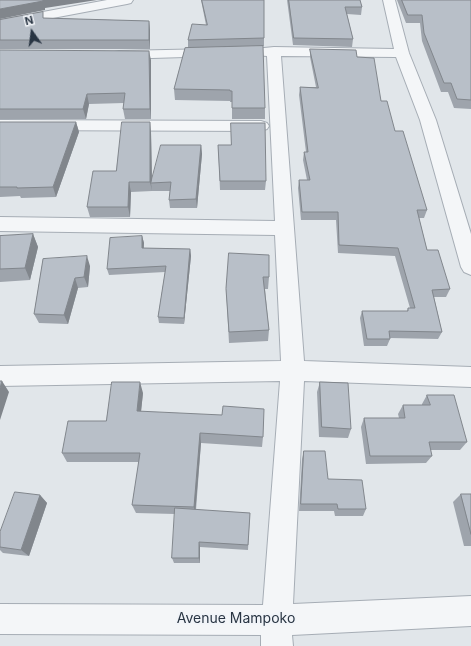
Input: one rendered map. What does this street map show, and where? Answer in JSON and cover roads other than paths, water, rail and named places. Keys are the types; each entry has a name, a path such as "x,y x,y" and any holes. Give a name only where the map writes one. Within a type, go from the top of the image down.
{"street":[{"path":"0,24 127,0"},
{"path":"389,0 402,53 428,120 471,267"},
{"path":"274,51 280,126 293,371 277,633"},
{"path":"102,55 227,52"},
{"path":"243,52 402,53"},
{"path":"0,125 280,126"},
{"path":"0,224 285,228"},
{"path":"0,376 293,371 471,377"},
{"name":"Avenue Mampoko","path":"0,619 277,633 471,611"}]}
